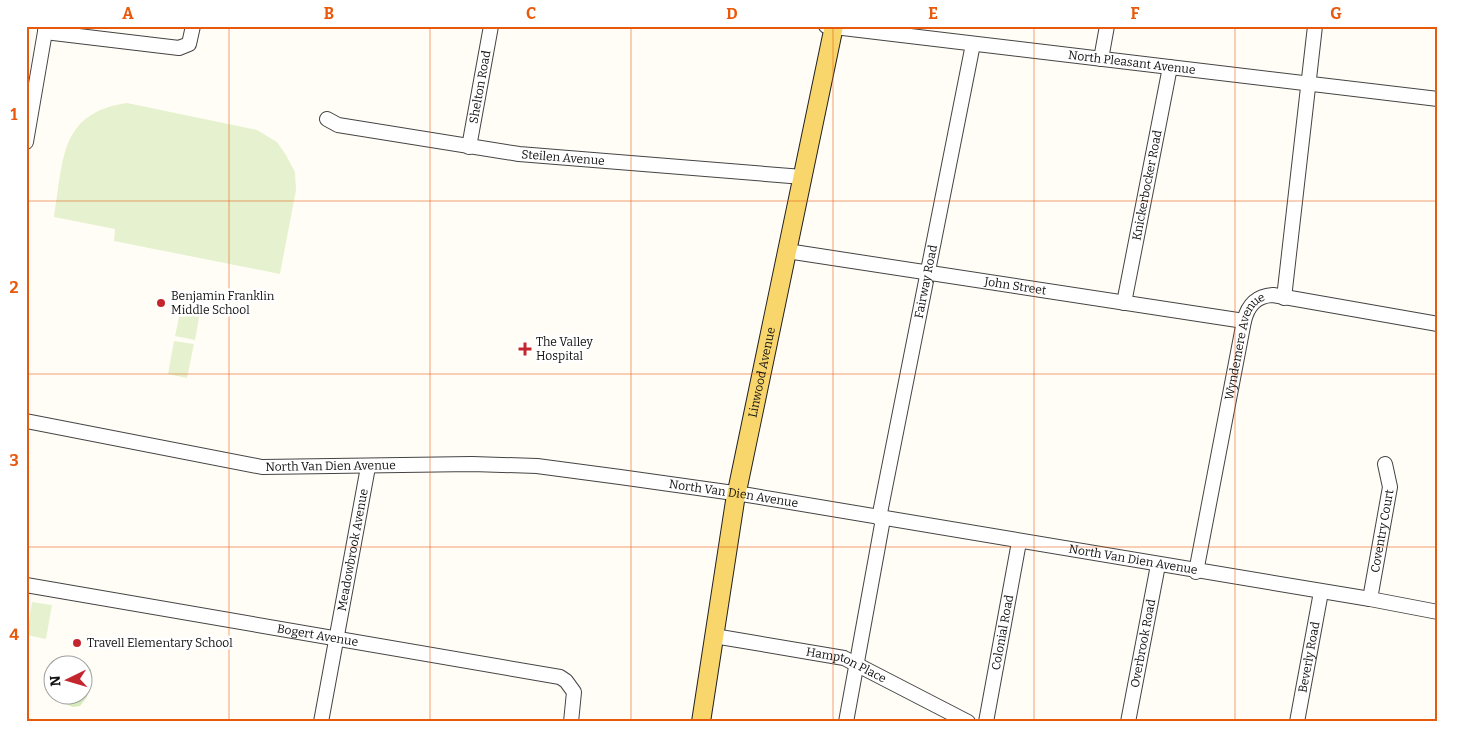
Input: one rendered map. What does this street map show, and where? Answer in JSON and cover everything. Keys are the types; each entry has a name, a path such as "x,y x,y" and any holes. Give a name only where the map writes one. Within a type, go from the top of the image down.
{"main road":[{"name":"Linwood Avenue","path":"701,722 737,494 803,177 831,27"}],"street":[{"path":"26,142 45,29 183,47 190,40 193,26"},
{"name":"Shelton Road","path":"470,147 491,26"},
{"path":"1101,59 1107,26"},
{"name":"Wyndemere Avenue","path":"1196,572 1247,310 1258,298 1273,295 1284,298 1315,26"},
{"name":"North Pleasant Avenue","path":"831,27 1438,100"},
{"name":"Fairway Road","path":"846,722 881,518 973,44"},
{"name":"Knickerbocker Road","path":"1124,303 1170,67"},
{"name":"Steilen Avenue","path":"327,119 338,125 518,154 803,177"},
{"name":"John Street","path":"787,252 1244,321"},
{"path":"1284,298 1438,324"},
{"name":"North Van Dien Avenue","path":"26,421 262,467 368,467 472,464 537,466 737,494 1196,572 1370,599 1438,612"},
{"name":"Coventry Court","path":"1370,599 1390,487 1385,464"},
{"name":"Meadowbrook Avenue","path":"321,722 368,467"},
{"name":"Colonial Road","path":"986,722 1019,542"},
{"name":"Overbrook Road","path":"1128,722 1158,565"},
{"name":"Bogert Avenue","path":"26,585 560,677 566,681 574,692 571,722"},
{"name":"Beverly Road","path":"1297,722 1321,592"},
{"name":"Hampton Place","path":"714,636 844,658 857,663 968,722"}],"green space":[{"path":"127,103 257,130 277,142 295,172 296,190 280,274 114,241 115,229 54,217 63,159 68,143 76,129 88,117 104,108"},
{"path":"182,303 201,307 195,340 175,336"},
{"path":"174,341 194,344 187,378 168,374"},
{"path":"32,602 52,605 46,639 27,635"}],"place":[{"name":"Benjamin Franklin Middle School","path":"161,303"},
{"name":"The Valley Hospital","path":"525,349"},
{"name":"Travell Elementary School","path":"77,643"}]}
